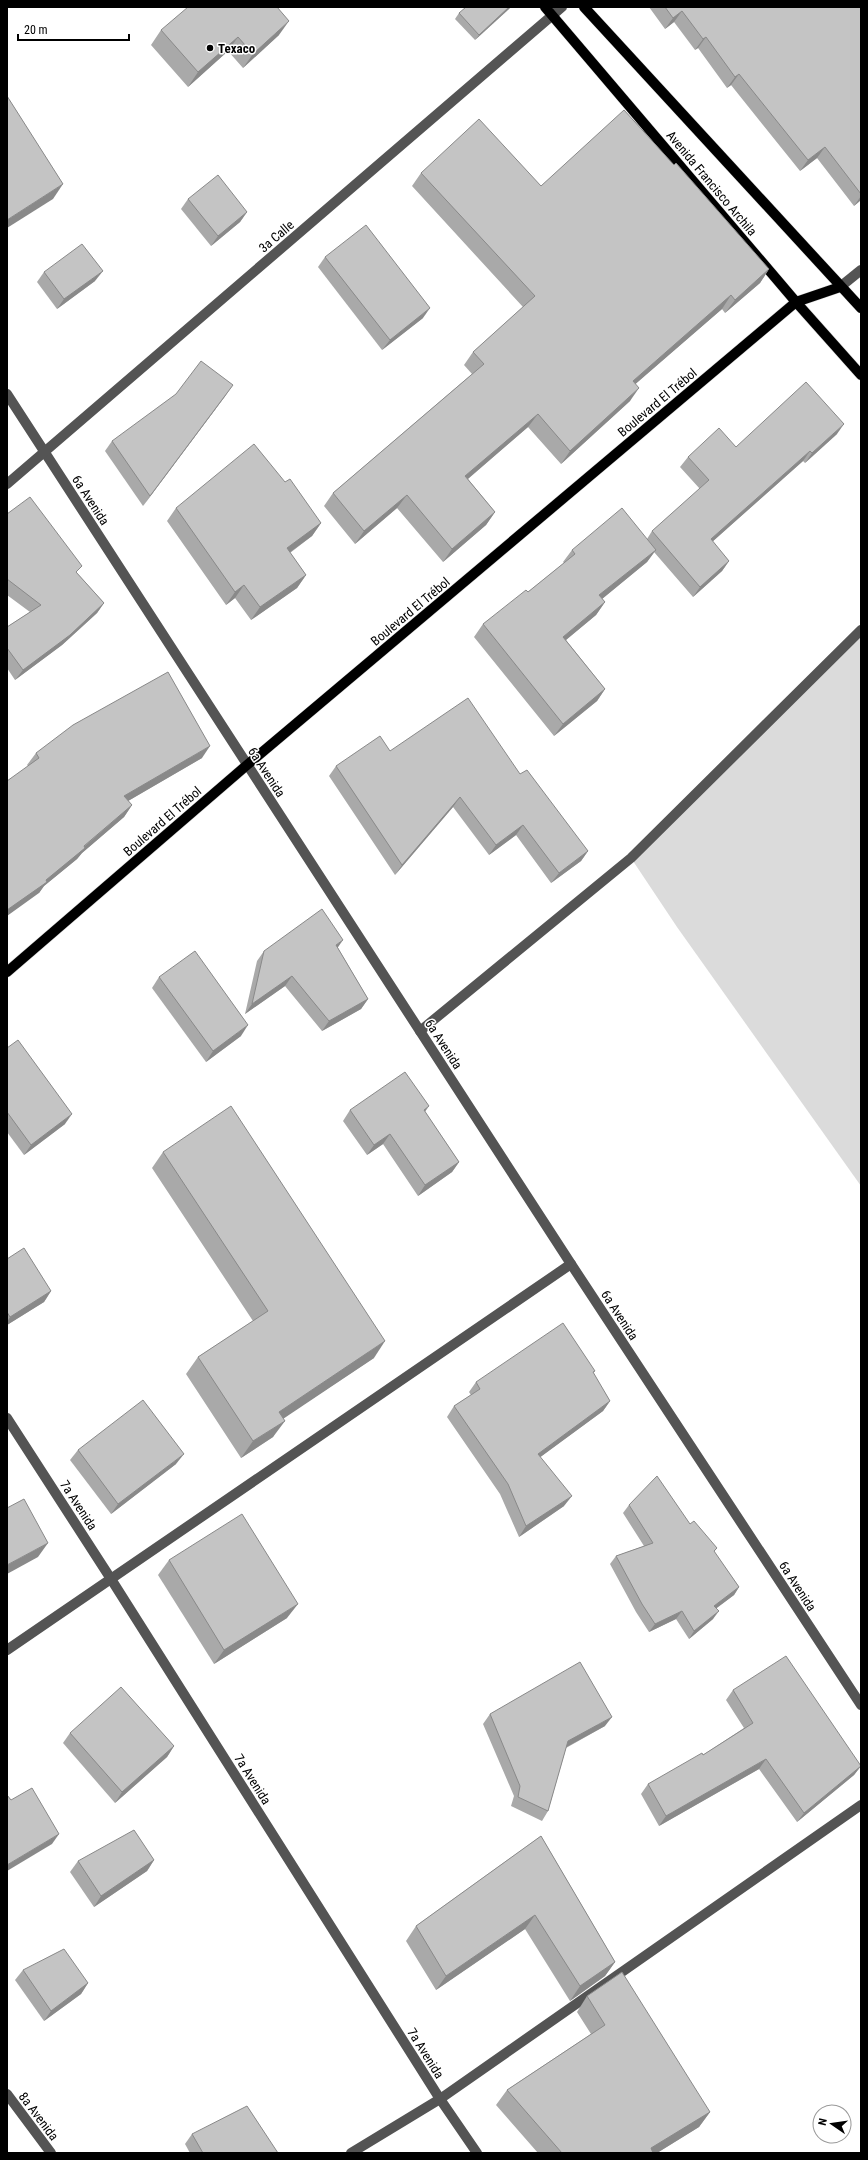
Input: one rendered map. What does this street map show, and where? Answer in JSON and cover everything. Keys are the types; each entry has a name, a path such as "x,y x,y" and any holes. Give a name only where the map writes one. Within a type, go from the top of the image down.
{"main road":[{"name":"Avenida Francisco Archila","path":"545,7 796,302 861,375"},
{"name":"Avenida Francisco Archila","path":"584,7 840,287 861,308"},
{"name":"Boulevard El Trébol","path":"7,972 247,765 796,302 840,287"}],"street":[{"name":"3a Calle","path":"7,484 562,7"},
{"path":"840,287 861,270"},
{"name":"6a Avenida","path":"7,394 571,1264 861,1706"},
{"path":"420,1031 631,858 861,630"},
{"path":"7,1650 571,1264"},
{"name":"7a Avenida","path":"7,1418 111,1579 440,2099 477,2153"},
{"path":"351,2153 440,2099 861,1805"},
{"name":"8a Avenida","path":"7,2094 51,2153"}],"shaded area":[{"path":"861,630 861,1186 677,927 631,858"}],"building":[{"name":"Texaco","path":"188,7 277,7 289,21 253,54 238,37 198,72 161,30"},
{"path":"466,7 509,7 479,35 459,13"},
{"path":"665,7 861,7 861,194 825,147 808,160 739,74 735,77 706,37 703,39 682,11 673,18"},
{"path":"7,96 63,184 7,220"},
{"path":"624,110 674,165 676,163 769,269 735,300 731,295 633,381 639,388 570,451 538,414 465,476 495,512 452,549 407,495 364,531 333,493 484,364 473,352 535,296 421,173 479,119 541,186"},
{"path":"218,175 247,212 218,236 188,199"},
{"path":"366,225 430,308 390,340 325,257"},
{"path":"82,244 103,271 64,299 44,272"},
{"path":"201,361 233,385 150,496 112,441 176,394"},
{"path":"806,382 844,424 812,453 810,451 711,539 729,561 700,587 652,531 709,480 688,457 719,428 736,447"},
{"path":"254,444 285,482 290,479 321,523 287,548 306,575 260,607 244,585 235,592 176,508"},
{"path":"30,497 82,566 76,572 104,603 70,635 23,670 7,648 7,627 41,605 7,579 7,514"},
{"path":"622,508 656,550 599,595 605,602 563,637 605,689 563,724 483,624 526,590 528,592 575,554 572,550"},
{"path":"168,672 210,746 124,796 132,805 84,846 85,848 46,880 47,882 7,910 7,781 39,758 36,753 73,725"},
{"path":"468,698 520,774 527,770 588,851 559,873 523,825 496,845 460,797 402,865 336,766 380,736 390,751"},
{"path":"322,909 343,940 336,945 368,999 329,1021 292,976 252,1004 264,951"},
{"path":"195,951 248,1025 213,1051 159,977"},
{"path":"18,1040 72,1114 31,1145 7,1112 7,1048"},
{"path":"405,1072 429,1106 424,1110 459,1162 425,1185 390,1134 374,1145 350,1110"},
{"path":"231,1106 385,1341 279,1412 285,1421 253,1441 198,1357 268,1311 163,1152"},
{"path":"24,1248 51,1291 10,1317 7,1312 7,1259"},
{"path":"563,1323 595,1371 593,1372 610,1401 538,1454 572,1496 526,1526 508,1484 454,1406 480,1389 476,1382"},
{"path":"143,1400 184,1454 118,1504 78,1450"},
{"path":"657,1476 690,1524 694,1521 717,1548 714,1551 739,1587 714,1606 719,1611 694,1631 682,1611 655,1624 642,1604 616,1556 653,1543 629,1505"},
{"path":"24,1499 48,1543 7,1565 7,1508"},
{"path":"242,1514 298,1604 224,1650 169,1560"},
{"path":"786,1656 861,1766 804,1813 766,1759 666,1816 648,1784 702,1753 703,1755 753,1723 733,1690"},
{"path":"580,1662 612,1717 568,1741 548,1811 518,1797 520,1786 490,1714"},
{"path":"121,1687 174,1746 122,1792 70,1733"},
{"path":"32,1788 59,1834 7,1865 7,1795 11,1800"},
{"path":"134,1830 154,1860 101,1896 78,1861"},
{"path":"541,1836 615,1962 580,1986 535,1915 446,1976 416,1926"},
{"path":"64,1949 88,1983 51,2011 23,1970"},
{"path":"622,1972 710,2112 651,2148 653,2153 562,2153 507,2090 605,2025 587,1996"},
{"path":"247,2106 278,2153 203,2153 192,2134"}],"place":[{"name":"Texaco","path":"210,48"}]}
